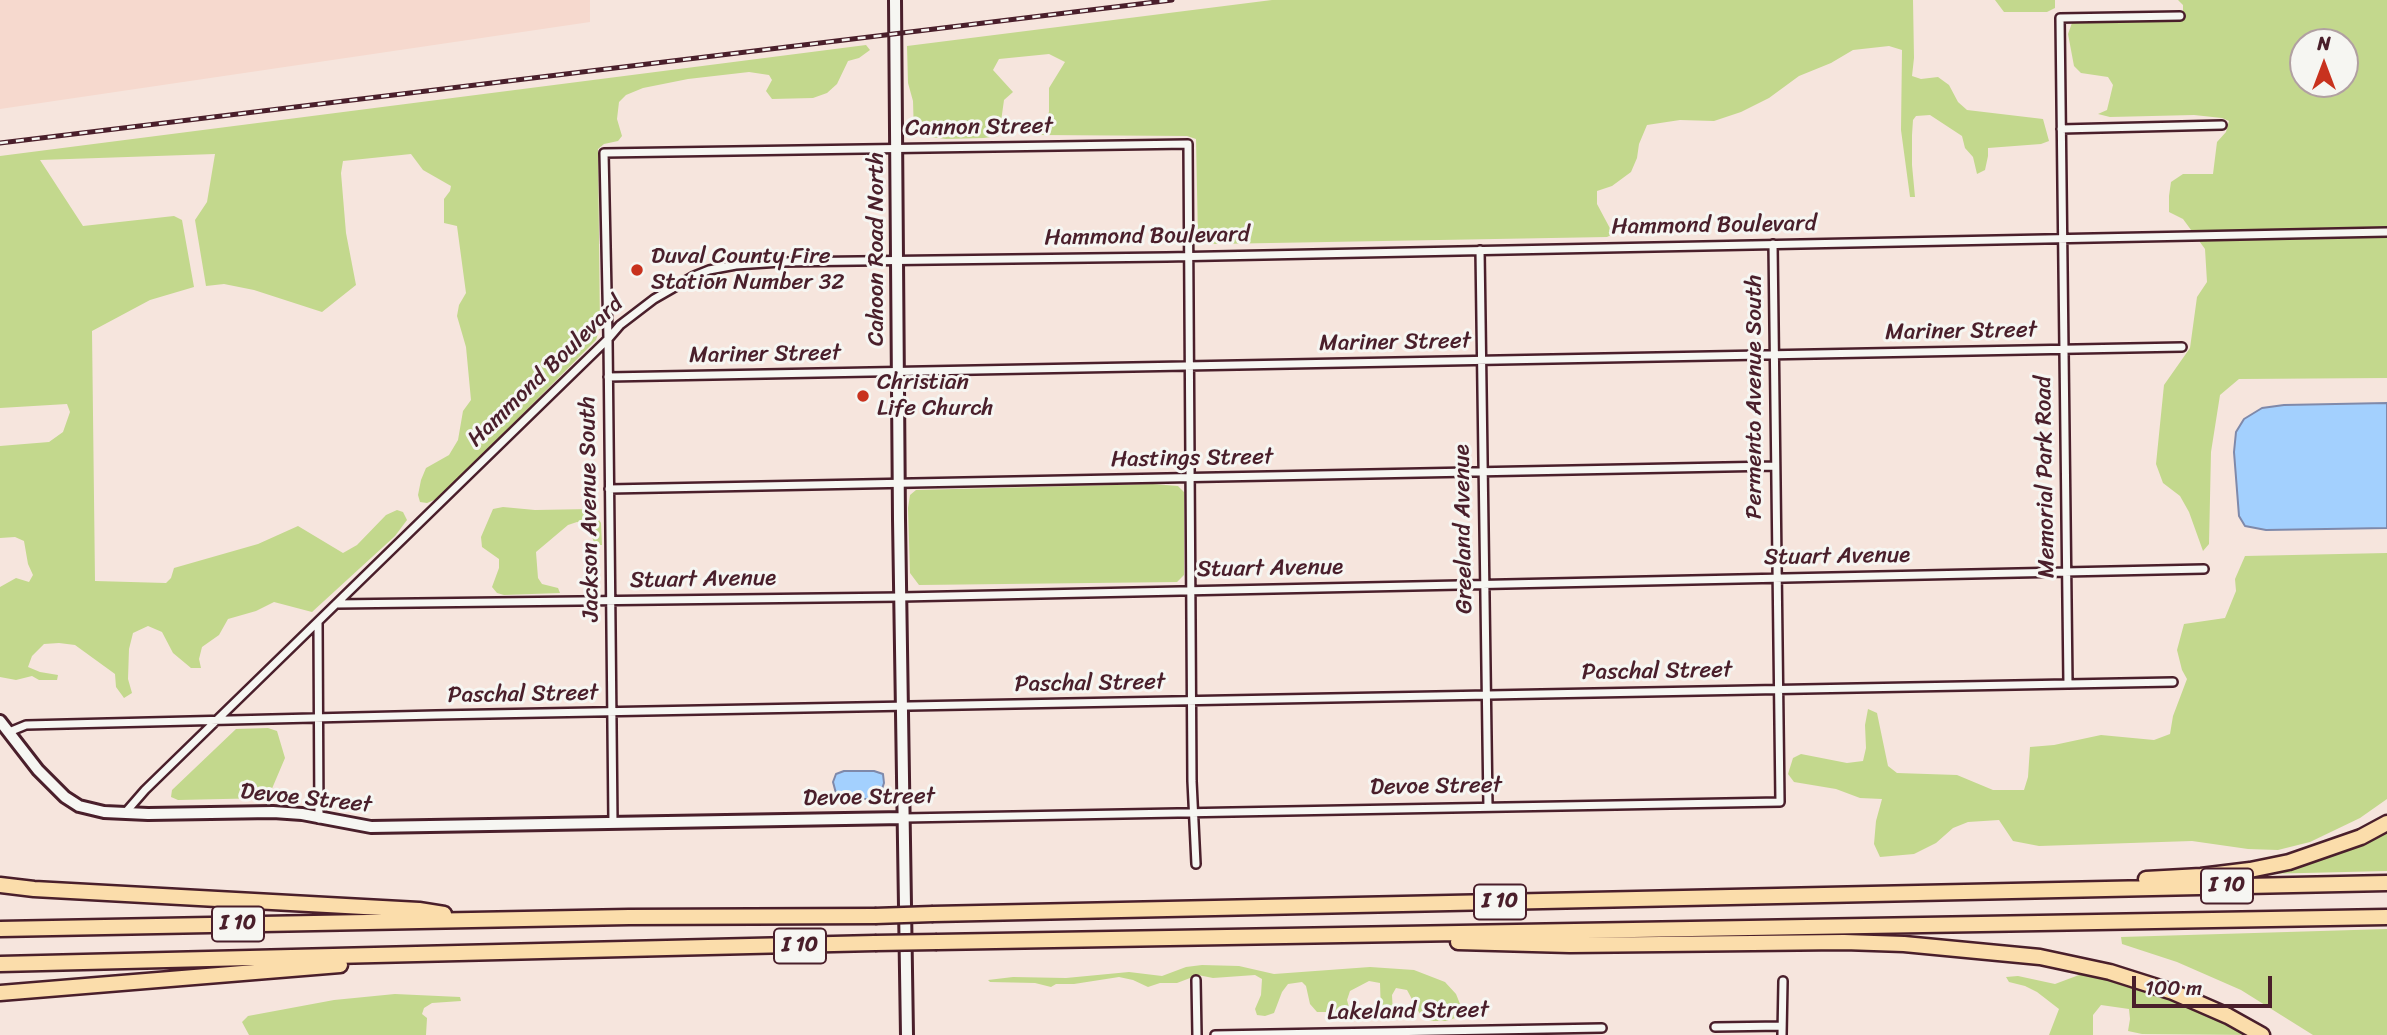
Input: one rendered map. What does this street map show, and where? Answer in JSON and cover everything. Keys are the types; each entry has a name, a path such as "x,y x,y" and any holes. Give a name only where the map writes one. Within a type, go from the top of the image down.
{"highway":[{"path":"2067,890 2124,880 2201,876 2250,870 2289,862 2361,837 2387,823"},
{"name":"I 10","path":"0,929 875,916 2387,883"},
{"path":"0,885 419,910 477,920"},
{"name":"I 10","path":"0,964 875,943 2387,917"},
{"path":"1387,934 1426,942 1570,945 1844,942 1904,944 2040,957 2110,972 2162,988 2228,1016 2262,1035"},
{"path":"0,993 463,954"}],"main road":[{"name":"Cahoon Road North","path":"895,0 904,818"},
{"name":"Devoe Street","path":"0,721 38,770 65,797 92,810 125,814 273,812 371,827 904,818"},
{"path":"904,818 907,1035"}],"street":[{"name":"Memorial Park Road","path":"2068,684 2060,18 2180,16"},
{"path":"2061,129 2222,125"},
{"name":"Cannon Street","path":"604,153 1188,144 1189,256"},
{"name":"Jackson Avenue South","path":"604,153 612,823"},
{"name":"Hammond Boulevard","path":"125,814 145,790 608,339 620,324 654,299 709,271 758,262 2387,232"},
{"name":"Permento Avenue South","path":"1773,244 1780,802"},
{"name":"Greeland Avenue","path":"1480,250 1488,807"},
{"path":"1189,256 1196,864"},
{"name":"Mariner Street","path":"608,377 2182,347"},
{"name":"Hastings Street","path":"609,489 1775,466"},
{"name":"Stuart Avenue","path":"336,604 901,597 2204,569"},
{"path":"318,622 319,819"},
{"name":"Paschal Street","path":"9,732 26,725 319,718 2173,682"},
{"name":"Devoe Street","path":"904,818 1780,802"},
{"path":"1196,980 1196,1035"},
{"path":"1715,1027 1782,1031 1783,981"},
{"name":"Lakeland Street","path":"1215,1035 1490,1033 1602,1028"}],"shaded area":[{"path":"0,0 590,0 590,22 0,109"}],"green space":[{"path":"1272,0 1913,0 1912,76 1921,79 1938,77 1949,85 1958,102 1967,110 2043,119 2049,141 1988,148 1985,170 1977,174 1973,157 1965,148 1962,136 1930,115 1916,116 1913,120 1912,135 1915,197 1910,197 1901,130 1902,50 1889,46 1853,50 1831,63 1799,76 1769,98 1741,112 1714,121 1680,120 1647,125 1631,172 1612,186 1597,191 1597,204 1613,234 1607,237 1215,244 1198,240 1196,139 1187,136 1041,135 1049,112 1049,88 1065,62 1049,54 999,59 993,70 1013,92 1004,100 999,136 946,139 914,135 907,46"},
{"path":"1995,0 2055,0 2055,8 2047,12 2004,12"},
{"path":"2178,0 2387,0 2387,378 2239,379 2220,395 2211,452 2209,544 2203,551 2189,512 2180,496 2163,483 2156,464 2164,385 2190,348 2197,297 2207,282 2205,249 2183,219 2169,212 2169,196 2171,182 2183,174 2213,174 2217,142 2226,132 2229,121 2194,115 2110,117 2098,114 2107,110 2113,85 2108,77 2081,73 2074,66 2068,34 2073,20 2183,21 2183,5"},
{"path":"866,45 870,50 859,58 848,61 837,84 827,93 813,98 772,99 766,91 772,80 769,75 749,72 688,79 643,88 626,95 619,102 617,119 622,136 618,141 604,144 598,149 600,328 596,340 439,498 427,503 420,502 418,495 426,468 449,455 458,440 463,411 471,400 466,347 457,316 459,305 466,293 457,226 444,223 444,199 451,186 423,170 411,154 343,161 341,173 346,233 356,285 322,312 254,290 224,284 206,286 195,220 207,202 215,154 40,160 83,226 174,216 182,220 194,287 150,300 92,331 95,581 166,583 174,568 258,544 298,526 343,553 357,545 386,515 397,510 403,512 407,520 395,536 312,612 274,602 256,611 228,619 219,635 202,647 199,659 201,668 191,668 173,653 162,632 148,626 133,633 129,649 128,679 132,693 124,698 116,687 115,674 75,645 44,644 32,656 28,667 58,675 57,680 39,680 32,676 16,680 0,677 0,587 16,578 29,582 33,575 24,541 15,537 0,538 0,446 49,442 63,432 70,412 67,404 0,408 0,156"},
{"path":"1153,484 1178,486 1184,492 1184,575 1177,582 919,585 910,573 908,508 910,495 916,490"},
{"path":"503,507 535,510 592,509 601,523 602,545 595,545 592,529 587,524 577,522 568,525 536,552 538,578 542,584 558,588 560,593 497,593 492,587 499,568 499,559 482,547 481,537 493,509"},
{"path":"2387,553 2387,799 2360,818 2310,842 2278,850 2248,849 2192,841 2039,846 2013,841 1999,820 1968,822 1953,828 1936,843 1914,854 1880,857 1874,844 1882,799 1860,798 1836,789 1794,782 1788,774 1793,758 1801,754 1847,763 1863,761 1868,709 1877,713 1888,766 1897,773 1957,775 1993,790 2024,790 2028,777 2030,747 2101,735 2154,740 2170,734 2173,716 2187,679 2177,650 2184,624 2225,618 2236,591 2235,579 2245,556"},
{"path":"268,728 277,731 285,758 268,798 178,800 171,797 172,790 236,729"},
{"path":"2387,826 2387,871 2262,874"},
{"path":"2387,929 2387,1035 2313,1035 2241,990 2177,962 2122,944 2121,937"},
{"path":"1239,966 1274,974 1370,967 1414,970 1445,982 1456,994 1462,1009 1458,1017 1446,1021 1430,1021 1420,1014 1407,990 1396,988 1392,995 1393,1015 1385,1019 1381,1014 1380,983 1369,981 1350,991 1347,1000 1351,1015 1317,1012 1310,1004 1306,986 1302,982 1288,984 1274,1013 1265,1016 1257,1015 1255,1009 1261,995 1262,979 1255,975 1213,978 1198,975 1177,983 1160,983 1148,987 1119,977 1056,984 1051,987 1035,983 988,980 1013,977 1066,978 1129,972 1162,976 1186,967"},
{"path":"2087,972 2203,1008 2256,1035 2142,1034 2128,1031 2129,1009 2101,1005 2093,1015 2093,1035 2049,1035 2059,1009 2037,992 2009,982 2006,977 2018,976 2055,984"},
{"path":"395,994 460,997 461,1001 432,1003 424,1008 422,1014 427,1018 426,1035 249,1035 242,1022 248,1016 334,1000"}],"water":[{"path":"2387,403 2387,528 2266,530 2245,526 2239,516 2234,452 2236,432 2244,419 2262,408 2284,405"},
{"path":"844,771 874,771 883,774 882,789 872,799 837,797 833,782 836,774"}],"railway":[{"path":"0,143 1172,0"}],"place":[{"name":"Duval County Fire Station Number 32","path":"637,270"},
{"name":"Christian Life Church","path":"863,396"}]}
